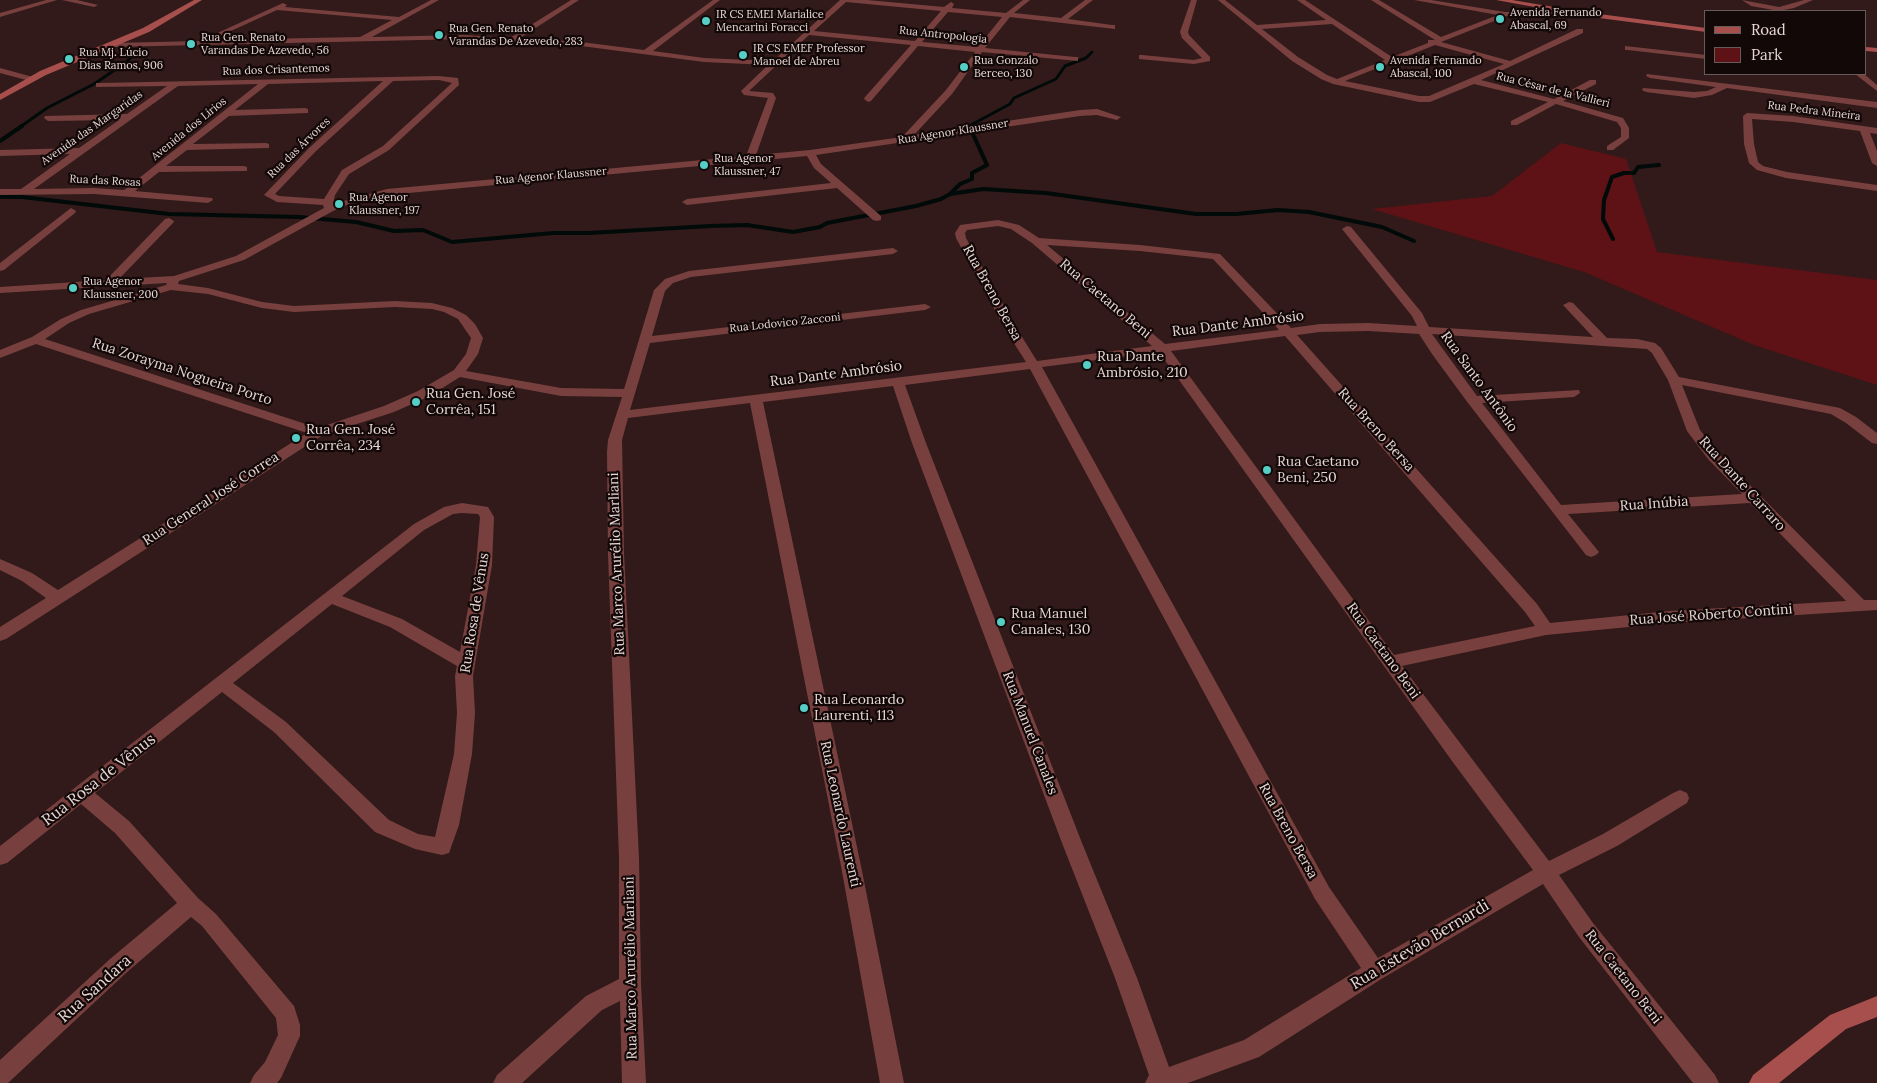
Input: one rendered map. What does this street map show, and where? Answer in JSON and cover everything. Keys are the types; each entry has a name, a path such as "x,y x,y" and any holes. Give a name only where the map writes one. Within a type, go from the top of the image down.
{"main road":[{"path":"0,97 30,79 159,24 199,0"},
{"path":"1499,0 1566,13 1704,30"},
{"path":"1761,1083 1838,1022 1877,1006"}],"street":[{"path":"2,14 54,0"},
{"path":"65,0 94,6"},
{"path":"198,44 294,0"},
{"path":"360,40 436,0"},
{"path":"513,39 576,0"},
{"path":"645,53 717,0"},
{"path":"750,158 772,98 770,95 745,92 774,63 844,0 1062,20 1112,27"},
{"path":"868,99 955,0"},
{"path":"905,140 949,92 1007,15 1026,0"},
{"path":"1062,20 1090,0"},
{"path":"1142,57 1194,62 1207,60 1184,32 1194,0"},
{"path":"1221,0 1311,70 1336,82 1411,98 1426,99 1472,82 1580,30"},
{"path":"1300,0 1391,60"},
{"path":"1374,0 1435,41 1510,63"},
{"path":"1417,0 1506,14 1566,13"},
{"path":"1745,0 1753,5 1782,10 1810,0"},
{"path":"1768,1 1782,10"},
{"path":"275,8 400,19"},
{"path":"1336,82 1506,14"},
{"path":"1255,27 1331,22"},
{"name":"Rua Antropologia","path":"808,33 1075,59"},
{"path":"113,45 464,37 581,44 704,60 774,63"},
{"path":"1628,48 1704,57"},
{"path":"0,70 30,79"},
{"path":"1859,75 1877,89"},
{"path":"1650,76 1877,105"},
{"name":"Rua das Árvores","path":"328,206 277,199 269,195 312,150 390,79"},
{"name":"Rua dos Crisantemos","path":"99,85 453,79 456,83 386,148 345,172 330,195 328,206"},
{"name":"Avenida dos Lírios","path":"126,194 265,82"},
{"name":"Rua César de la Vallieri","path":"1472,82 1558,102 1620,120 1625,128 1624,138 1610,148"},
{"path":"1514,124 1593,82"},
{"name":"Avenida das Margaridas","path":"23,192 175,84"},
{"path":"1646,90 1694,95 1709,93 1727,86"},
{"path":"227,113 304,111"},
{"name":"Rua Agenor Klaussner","path":"0,290 110,282 173,283 240,258 317,215 328,206 406,190 810,153 1080,113 1098,112 1117,117"},
{"name":"Rua Pedra Mineira","path":"1877,130 1747,115 1749,144 1754,163 1760,168 1786,175 1877,188"},
{"path":"48,118 129,117"},
{"path":"1864,129 1877,164"},
{"path":"185,147 266,146"},
{"path":"0,153 79,151"},
{"path":"810,153 817,166 874,216"},
{"path":"156,169 244,169"},
{"path":"687,202 838,185"},
{"name":"Rua das Rosas","path":"0,192 94,191 208,200"},
{"path":"0,268 71,211"},
{"path":"110,282 169,221"},
{"name":"Rua Breno Bersa","path":"1375,971 1322,893 1034,365 1011,329 960,233 964,227 1005,224 1015,227 1036,241 1214,255 1220,259 1434,496 1531,608 1546,628"},
{"name":"Rua Santo Antônio","path":"1347,229 1418,315 1436,351 1591,552"},
{"name":"Rua Caetano Beni","path":"1036,241 1163,349 1492,803 1546,872 1586,930 1707,1083"},
{"name":"Rua Marco Arurélio Marliani","path":"634,1083 630,984 629,858 613,472 615,440 660,290 669,281 689,274 893,251"},
{"name":"Rua General José Correa","path":"0,354 36,340 65,321 85,312 173,283 262,305 294,309 395,304 432,306 448,310 462,317 471,327 476,338 472,354 458,373 424,394 318,432 239,480 0,635"},
{"path":"1569,305 1604,341"},
{"name":"Rua Lodovico Zacconi","path":"646,340 925,307"},
{"name":"Rua Dante Ambrósio","path":"623,415 1287,332 1349,327 1650,345"},
{"name":"Rua Zorayma Nogueira Porto","path":"36,340 318,432"},
{"name":"Rua Dante Carraro","path":"1650,345 1657,351 1674,380 1694,431 1713,456 1752,498 1860,606"},
{"path":"458,373 561,392 630,393"},
{"path":"1674,380 1835,411 1851,420 1877,440"},
{"name":"Rua Manuel Canales","path":"898,382 919,443 1072,843 1126,978 1161,1082"},
{"path":"1472,400 1574,393"},
{"name":"Rua Leonardo Laurenti","path":"756,399 786,554 851,866 892,1083"},
{"name":"Rua Inúbia","path":"1557,510 1752,498"},
{"name":"Rua Rosa de Vênus","path":"0,857 419,527 437,515 449,510 462,508 483,510 487,517 487,538 464,676 466,713 463,754 449,825 442,847 415,840 382,826 280,727 244,698 221,684"},
{"path":"0,564 27,577 58,598"},
{"path":"330,597 396,623 466,664"},
{"name":"Rua José Roberto Contini","path":"1546,628 1670,617 1877,605"},
{"path":"1391,662 1546,628"},
{"path":"82,794 122,826 191,904 209,920 286,1013 290,1025 289,1036 273,1070 262,1083"},
{"name":"Rua Estevão Bernardi","path":"1161,1082 1251,1049 1375,971 1546,872 1610,840 1680,798"},
{"name":"Rua Sandara","path":"0,1075 118,966 191,904"},
{"path":"505,1083 594,1002 630,984"}],"green space":[{"path":"1561,143 1626,159 1657,252 1877,280 1877,385 1754,345 1584,272 1372,209 1492,196"}],"waterway":[{"path":"20,127 47,108 94,84 125,63 139,50"},
{"path":"971,125 1010,104 1014,98 1056,79 1065,66 1086,58 1092,52"},
{"path":"0,141 22,126"},
{"path":"951,193 960,184 972,179 972,173 987,165 972,132"},
{"path":"1613,239 1603,219 1604,200 1612,177 1624,173 1634,173 1638,167 1659,165"},
{"path":"0,197 22,197 169,214 299,217 356,222 394,231 423,230 452,242 553,233 589,233 710,226 747,225 793,232 820,227 827,223 916,206 941,199 950,194 983,189 1046,193 1196,214 1236,214 1278,210 1309,212 1382,227 1414,241"}],"place":[{"name":"Avenida Fernando Abascal, 69","path":"1500,19"},
{"name":"IR CS EMEI Marialice Mencarini Foracci","path":"706,21"},
{"name":"Rua Gen. Renato Varandas De Azevedo, 283","path":"439,35"},
{"name":"Rua Gen. Renato Varandas De Azevedo, 56","path":"191,44"},
{"name":"IR CS EMEF Professor Manoel de Abreu","path":"743,55"},
{"name":"Rua Mj. Lúcio Dias Ramos, 906","path":"69,59"},
{"name":"Rua Gonzalo Berceo, 130","path":"964,67"},
{"name":"Avenida Fernando Abascal, 100","path":"1380,67"},
{"name":"Rua Agenor Klaussner, 47","path":"704,165"},
{"name":"Rua Agenor Klaussner, 197","path":"339,204"},
{"name":"Rua Agenor Klaussner, 200","path":"73,288"},
{"name":"Rua Dante Ambrósio, 210","path":"1087,365"},
{"name":"Rua Gen. José Corrêa, 151","path":"416,402"},
{"name":"Rua Gen. José Corrêa, 234","path":"296,438"},
{"name":"Rua Caetano Beni, 250","path":"1267,470"},
{"name":"Rua Manuel Canales, 130","path":"1001,622"},
{"name":"Rua Leonardo Laurenti, 113","path":"804,708"}]}
